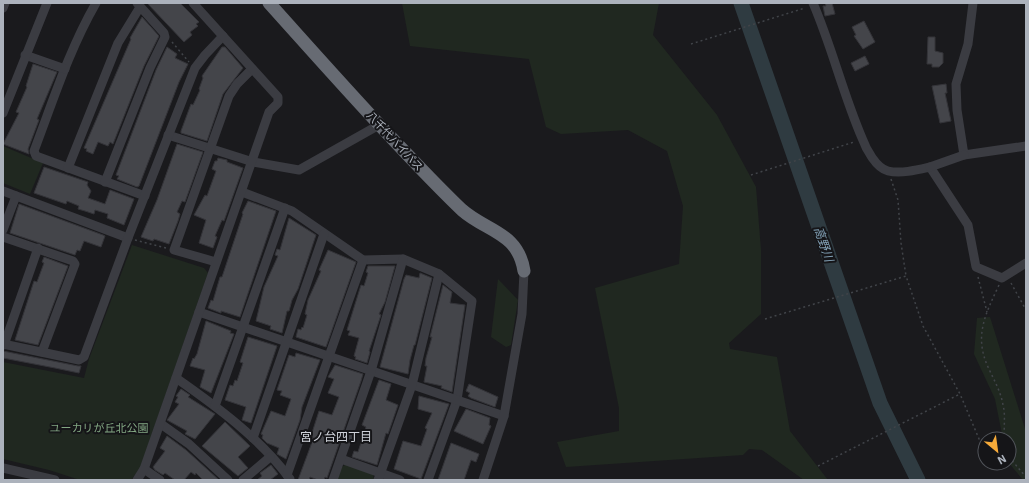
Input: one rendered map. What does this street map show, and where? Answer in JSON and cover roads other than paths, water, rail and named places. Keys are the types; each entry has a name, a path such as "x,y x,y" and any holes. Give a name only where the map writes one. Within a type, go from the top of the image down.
{"highway":[{"name":"八千代バイパス","path":"268,3 379,124 466,213 511,241 522,258 524,270"}],"street":[{"path":"3,8 5,3"},
{"path":"3,112 47,3"},
{"path":"96,3 86,19 65,69 34,151 36,156 145,196"},
{"path":"137,480 144,469 161,424 216,262 253,162 269,112 278,103 278,98 193,3"},
{"path":"964,155 956,84 968,44 973,3"},
{"path":"814,4 824,28 862,140 876,163 887,171 910,172 930,167 964,155 1026,146"},
{"path":"68,168 118,43 138,5 164,33 165,37 150,68 105,182"},
{"path":"38,248 4,344 79,360 84,357 128,238 195,68 205,54 223,36"},
{"path":"25,55 65,69"},
{"path":"216,262 174,250 230,96 237,84 252,69"},
{"path":"168,135 253,162 292,170 304,169 379,124"},
{"path":"930,167 968,225 976,267 1005,277 1026,263"},
{"path":"3,191 128,238"},
{"path":"242,192 285,208 363,260 403,259 439,274 472,300 457,400 428,480"},
{"path":"3,230 16,196"},
{"path":"215,406 285,208"},
{"path":"253,438 324,234"},
{"path":"3,237 73,261 75,264 42,352"},
{"path":"333,480 371,371 403,259"},
{"path":"289,478 329,356 363,260"},
{"path":"483,480 504,416 522,314 524,270"},
{"path":"379,476 412,385 439,274"},
{"path":"199,312 504,416"},
{"path":"176,378 215,406 253,438 289,478"},
{"path":"161,424 189,444 228,480"},
{"path":"244,480 270,456"},
{"path":"341,459 379,476 400,480"},
{"path":"3,468 55,480"},
{"path":"144,469 160,480"}],"waterway":[{"name":"高野川","path":"741,3 880,403 918,480"}],"district":[{"name":"宮ノ台四丁目","path":"336,436"}],"park label":[{"name":"ユーカリが丘北公園","path":"99,428"}]}
